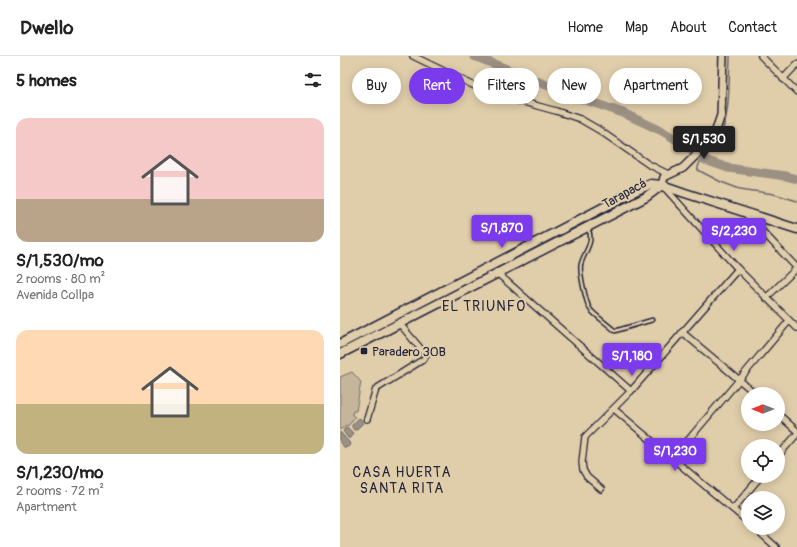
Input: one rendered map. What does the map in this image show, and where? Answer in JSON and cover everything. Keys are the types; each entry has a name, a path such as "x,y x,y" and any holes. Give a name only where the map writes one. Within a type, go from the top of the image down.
{"main road":[{"name":"Tarapacá","path":"340,354 351,343 405,315 444,290 637,190 651,184 662,185"},
{"path":"662,185 797,229"},
{"name":"Tarapacá","path":"340,344 351,343 399,324 405,315 448,298 646,197 662,185"},
{"path":"582,218 586,227"},
{"path":"444,290 448,298"}],"street":[{"path":"413,56 487,92 580,119 599,130 648,164 668,174"},
{"path":"723,56 721,115 715,133 690,162 683,168 664,177 662,185 738,269 797,328"},
{"path":"761,56 797,92"},
{"path":"783,79 797,64"},
{"path":"743,211 797,268 766,298"},
{"path":"493,265 496,273 631,391"},
{"path":"601,489 587,477 583,470 582,462 585,437 631,391 738,269"},
{"path":"673,458 789,321"},
{"path":"367,419 376,389 424,359 426,355 399,324"},
{"path":"682,332 748,387"},
{"path":"614,409 741,516"},
{"path":"785,420 797,431"},
{"path":"785,448 797,434"},
{"path":"733,509 755,483"},
{"path":"763,535 776,547"}],"lane":[{"path":"586,227 590,233 591,241 580,265 580,270 590,310 615,331 652,320"}],"shaded area":[{"path":"352,372 361,382 356,411 353,411 352,415 355,417 348,426 346,425 340,430 340,377"},
{"path":"359,418 364,422 356,430 354,430 352,425"},
{"path":"346,427 353,433 350,438 348,438 343,431"},
{"path":"340,432 349,442 350,445 346,448 340,443"}],"waterway":[{"path":"474,56 574,96 623,113 662,131 690,148 705,160 728,168 797,179"},
{"path":"730,56 728,96 724,126 719,138 700,162 698,170 721,182 740,189 774,194 797,201"}],"place":[{"name":"Paradero 30B","path":"364,351"}],"district":[{"name":"EL TRIUNFO","path":"484,306"},
{"name":"CASA HUERTA SANTA RITA","path":"402,480"}]}
